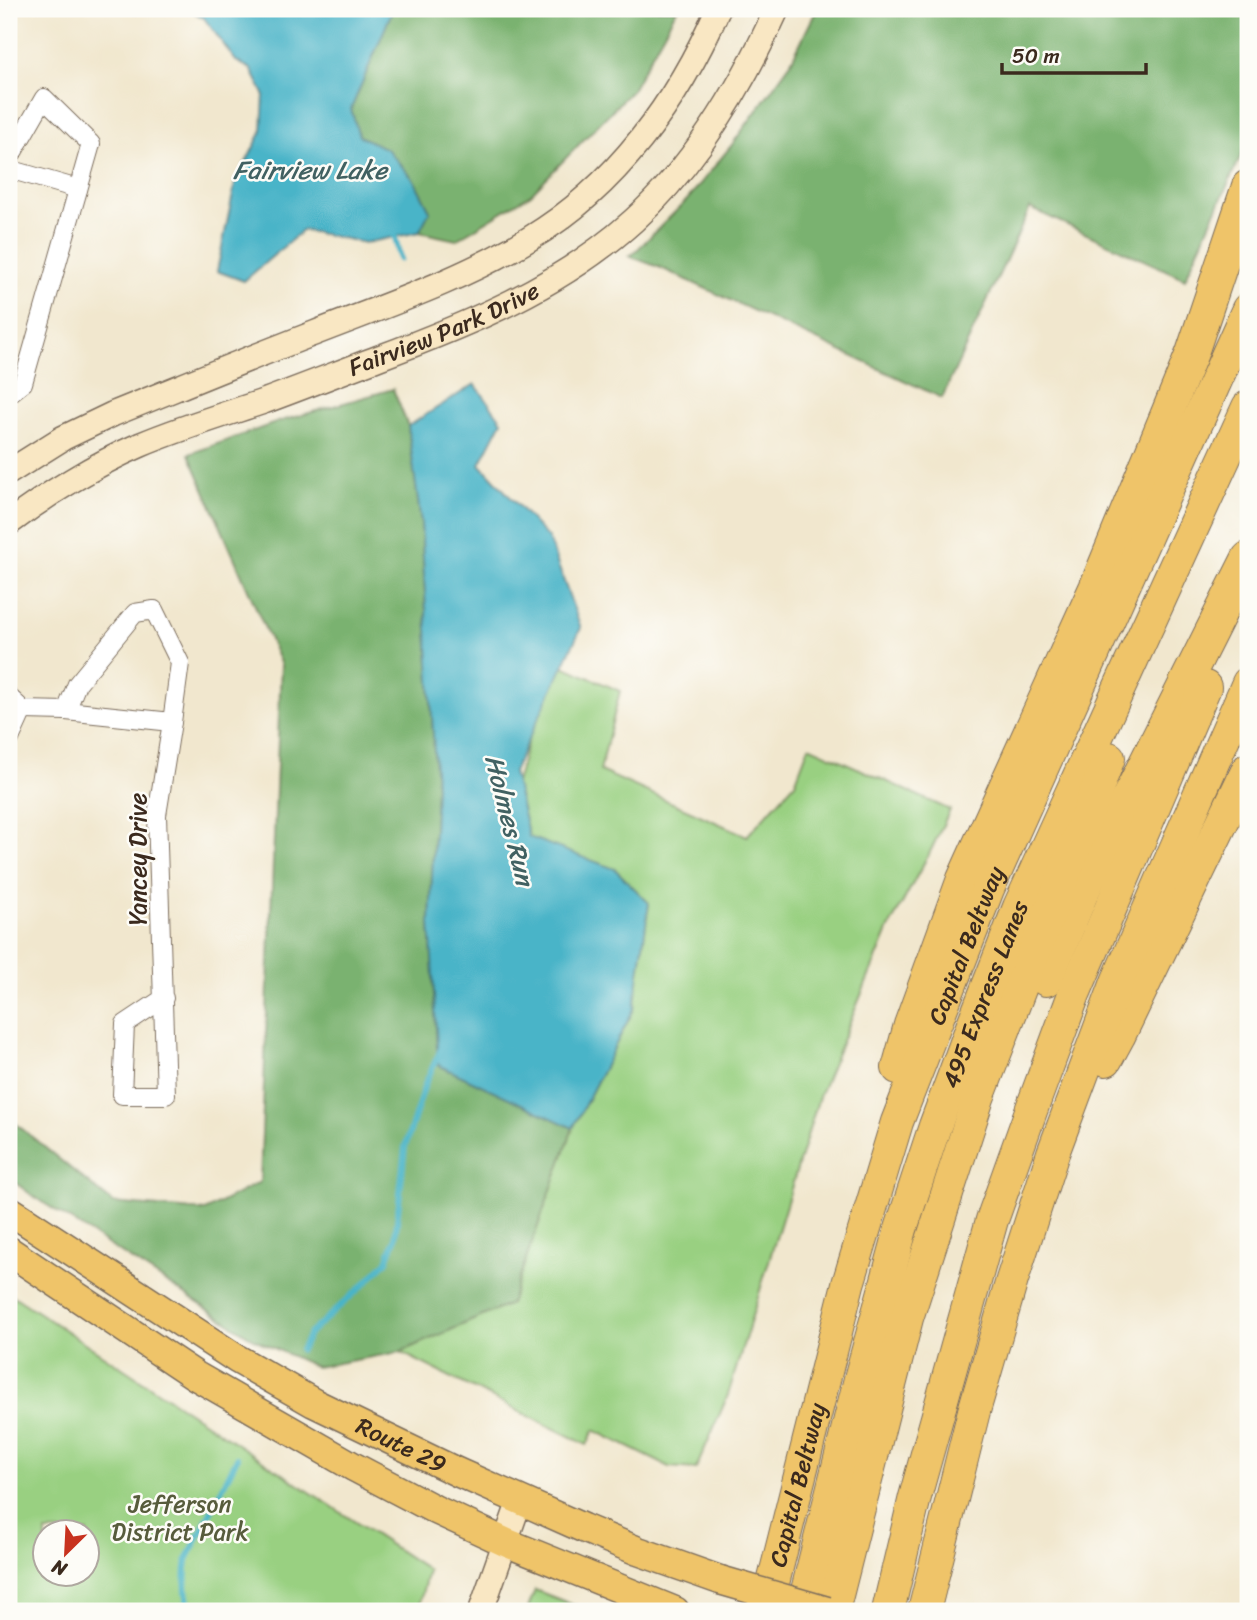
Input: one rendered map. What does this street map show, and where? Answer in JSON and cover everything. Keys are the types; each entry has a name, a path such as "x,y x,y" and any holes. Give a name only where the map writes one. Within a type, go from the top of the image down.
{"highway":[{"path":"848,1284 873,1156 910,1025 963,879 1095,588 1192,353 1248,186"},
{"name":"Capital Beltway","path":"766,1611 848,1284 897,1122 988,889 1248,309"},
{"name":"495 Express Lanes","path":"802,1611 901,1229 954,1075 1020,907 1248,407"},
{"path":"853,1611 860,1545 907,1318 978,1098 1224,459"},
{"path":"833,1611 860,1545 909,1392 943,1271 1027,1026 1086,884 1248,558"},
{"path":"888,1611 915,1497 992,1220 1031,1108 1074,994 1248,585"},
{"path":"925,1611 974,1411 1053,1153 1117,982 1248,683"},
{"path":"1053,1153 1119,1036 1248,769"}],"main road":[{"name":"Fairview Park Drive","path":"9,472 63,438 113,414 441,282 530,239 593,192 649,131 681,83 718,9"},
{"name":"Fairview Park Drive","path":"9,523 46,496 140,445 416,344 482,317 561,276 632,222 677,174 732,97 759,49 777,9"},
{"name":"Route 29","path":"9,1210 237,1359 314,1403 444,1466 627,1546 720,1580 827,1611"},
{"name":"Route 29","path":"9,1251 196,1376 354,1467 505,1542 676,1611"},
{"path":"481,1611 520,1500"}],"street":[{"path":"9,159 44,98 91,144 23,383 9,394"},
{"path":"9,169 78,189"},
{"name":"Yancey Drive","path":"66,711 77,684 135,613 154,610 180,663 157,815 164,998 166,1095 122,1095 125,1024 164,998"},
{"path":"9,697 23,710 66,711 172,722"},
{"path":"9,741 23,710"}],"green space":[{"path":"393,9 677,9 632,90 531,194 456,240 419,232 430,211 414,180 387,149 359,136 351,109"},
{"path":"817,9 1248,9 1248,140 1185,279 1030,208 942,398 661,268 629,256 688,199 731,146 790,64"},
{"path":"393,389 408,426 421,523 436,787 430,922 438,1065 573,1128 510,1304 400,1352 316,1367 254,1339 9,1178 9,1068 13,1069 10,1119 113,1203 205,1211 260,1182 281,665 189,454 281,421"},
{"path":"563,666 620,691 600,771 747,836 795,783 809,746 950,810 889,928 820,1094 728,1395 696,1469 669,1467 594,1430 587,1445 400,1352 510,1304 573,1128 634,1009 649,903 615,869 529,838 516,783 531,729 523,667"},
{"name":"Jefferson District Park","path":"9,1293 428,1570 418,1611 9,1611"},
{"path":"535,1590 589,1611 527,1611"}],"water":[{"name":"Fairview Lake","path":"188,9 393,9 351,109 359,136 387,149 414,180 430,211 419,232 365,243 303,230 244,281 217,271 235,184 262,131 264,94 251,69 236,61 204,18"},
{"path":"475,384 502,421 480,464 548,538 581,628 513,772 529,837 615,869 649,903 634,1009 573,1128 438,1065 430,922 436,787 421,523 408,426"}],"waterway":[{"name":"Holmes Run","path":"391,231 400,259"},
{"name":"Holmes Run","path":"301,1350 309,1334 387,1261 395,1239 405,1147 425,1084 441,1049"},
{"name":"Holmes Run","path":"190,1611 186,1586 187,1560 237,1458"}]}
